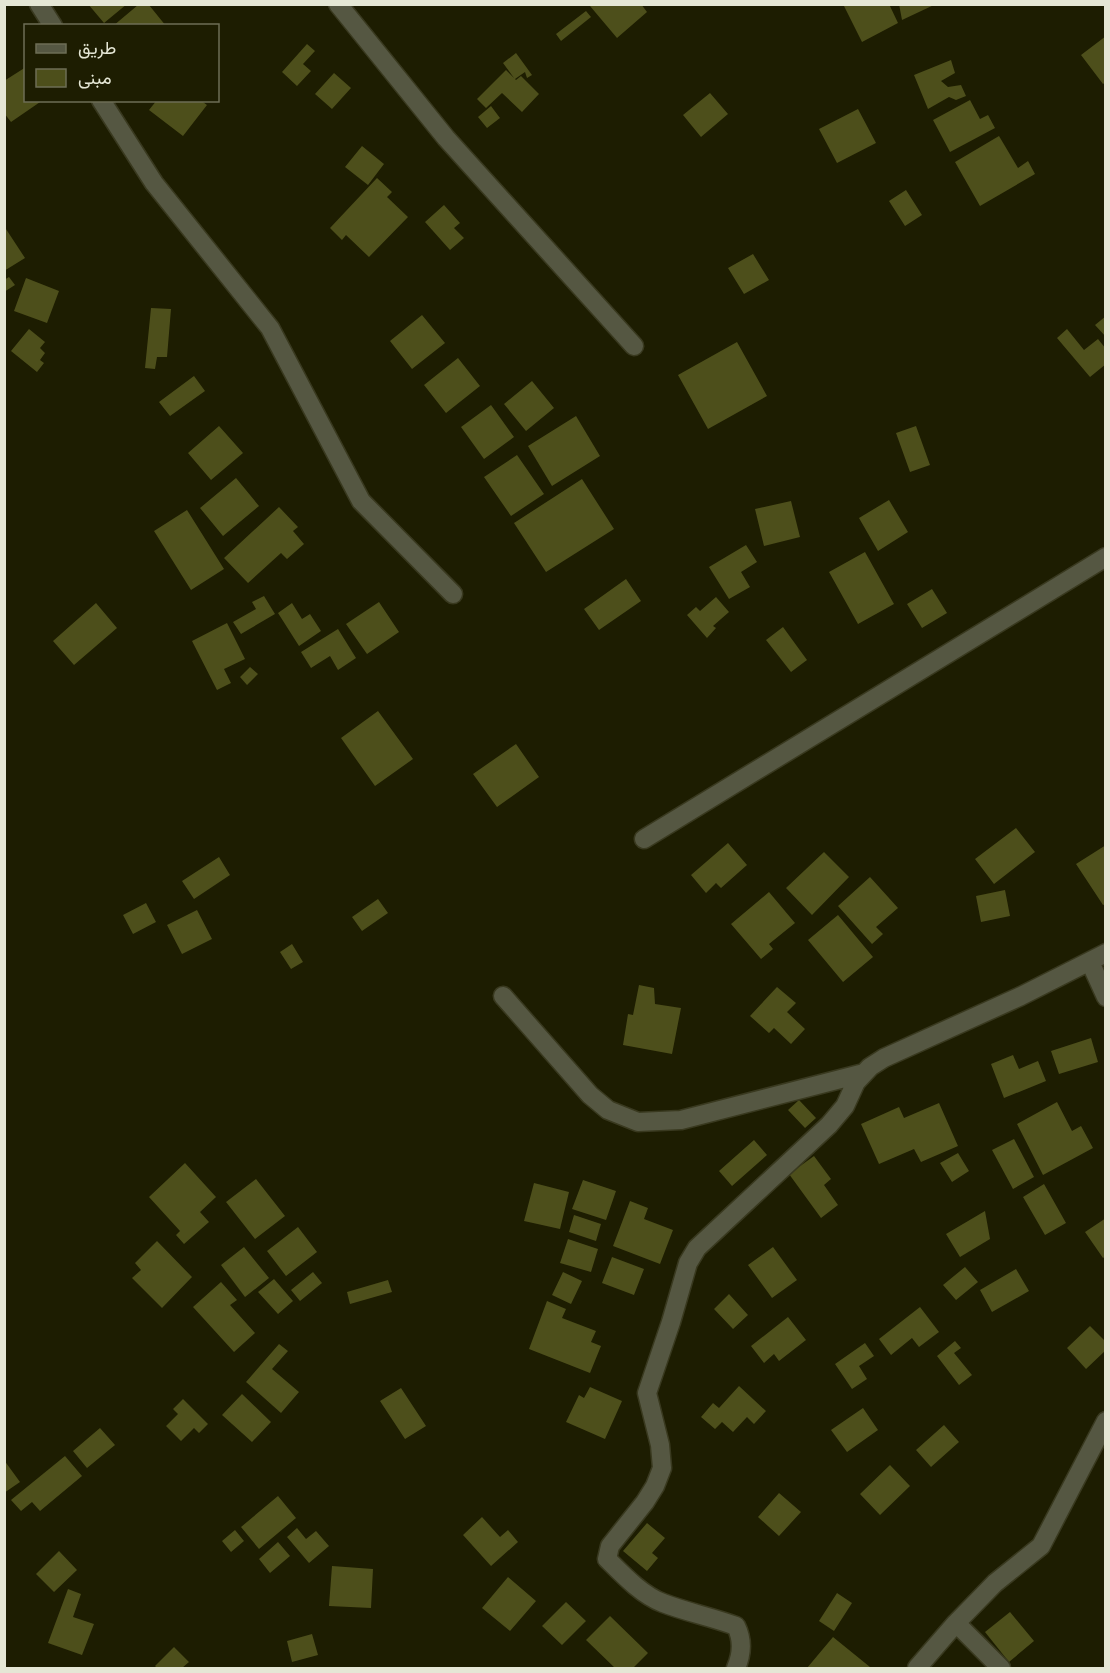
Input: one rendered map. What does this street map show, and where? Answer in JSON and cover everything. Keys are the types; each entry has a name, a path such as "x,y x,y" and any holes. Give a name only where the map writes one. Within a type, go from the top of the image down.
{"street":[{"path":"39,4 52,24"},
{"path":"338,4 446,138 634,346"},
{"path":"102,102 154,183 270,328 361,501 453,594"},
{"path":"644,839 1106,557"},
{"path":"736,1668 740,1660 742,1637 736,1626 710,1616 661,1603 629,1581 607,1558 610,1546 645,1502 662,1468 660,1445 647,1393 688,1263 697,1248 829,1125 845,1106 856,1082 870,1067 884,1058 1021,996 1098,958 1106,997"},
{"path":"503,996 590,1095 608,1110 639,1122 681,1120 864,1073"},
{"path":"917,1668 995,1583 1041,1546 1106,1421"},
{"path":"956,1623 1001,1668"}],"building":[{"path":"88,4 127,4 104,23"},
{"path":"592,4 641,4 647,12 617,38 590,6"},
{"path":"843,4 889,4 898,23 862,42"},
{"path":"899,4 936,4 902,20"},
{"path":"138,5 149,5 164,24 115,24"},
{"path":"586,11 591,17 561,41 556,34"},
{"path":"1106,36 1106,82 1103,84 1081,55"},
{"path":"307,44 315,51 303,64 311,71 297,86 282,72"},
{"path":"516,53 532,75 527,78 525,72 515,79 521,76 539,94 522,112 502,93 486,108 477,99 506,70 514,78 503,63"},
{"path":"951,60 955,73 941,81 948,87 961,85 966,96 956,100 949,97 928,109 914,75"},
{"path":"24,68 24,102 40,102 11,122 4,113 4,81"},
{"path":"334,73 351,88 332,109 315,94"},
{"path":"710,93 728,114 701,137 683,115"},
{"path":"970,100 980,119 988,115 995,128 950,152 933,120"},
{"path":"155,102 203,102 207,105 183,136 149,110"},
{"path":"491,106 500,118 487,128 478,117"},
{"path":"858,109 876,143 837,163 819,129"},
{"path":"999,136 1018,168 1028,161 1035,174 980,206 955,162"},
{"path":"362,146 384,164 368,185 345,167"},
{"path":"377,178 392,192 387,197 408,217 369,257 346,235 342,240 330,228"},
{"path":"906,190 922,215 905,226 889,201"},
{"path":"444,205 460,223 454,228 464,238 450,250 425,222"},
{"path":"4,226 25,258 4,271"},
{"path":"753,254 769,280 744,294 728,268"},
{"path":"9,277 15,285 4,292 4,280"},
{"path":"26,278 59,291 47,323 14,311"},
{"path":"151,308 171,309 167,357 157,357 155,369 145,368"},
{"path":"422,315 445,343 412,369 390,341"},
{"path":"1106,316 1106,337 1095,325"},
{"path":"29,329 45,342 40,348 45,353 40,360 44,363 37,372 11,351"},
{"path":"1067,329 1084,350 1098,339 1106,349 1106,364 1090,377 1057,338"},
{"path":"737,342 767,396 708,429 678,375"},
{"path":"458,358 480,386 446,413 424,385"},
{"path":"194,376 205,391 170,416 159,402"},
{"path":"532,381 554,408 526,431 504,404"},
{"path":"491,405 514,437 484,459 461,427"},
{"path":"576,416 600,456 552,486 528,446"},
{"path":"219,426 243,453 211,480 188,453"},
{"path":"916,426 930,465 910,472 896,433"},
{"path":"517,455 544,494 511,516 484,477"},
{"path":"236,478 259,506 223,536 200,508"},
{"path":"582,479 614,529 546,572 514,523"},
{"path":"889,500 908,532 878,551 859,518"},
{"path":"791,501 800,537 764,546 755,509"},
{"path":"279,507 298,527 293,531 304,544 287,559 281,553 248,583 224,558"},
{"path":"187,510 224,569 191,590 154,531"},
{"path":"746,545 757,562 741,572 750,587 729,599 709,567"},
{"path":"865,552 894,604 858,624 829,572"},
{"path":"626,579 641,601 599,630 584,609"},
{"path":"932,589 947,613 922,628 907,604"},
{"path":"264,596 275,614 241,634 233,622 256,609 252,602"},
{"path":"716,597 729,612 713,626 716,628 707,638 687,615 696,607 700,611"},
{"path":"379,602 399,632 367,654 346,624"},
{"path":"96,603 117,628 74,665 53,641"},
{"path":"292,603 302,619 310,614 321,631 299,646 278,613"},
{"path":"227,623 245,659 224,669 231,683 217,690 192,641"},
{"path":"783,627 807,660 791,672 766,640"},
{"path":"338,629 356,658 338,670 330,656 311,668 301,652"},
{"path":"250,667 258,674 247,685 240,677"},
{"path":"378,711 413,759 375,786 341,738"},
{"path":"516,744 539,777 497,807 473,774"},
{"path":"1016,828 1035,852 994,884 975,859"},
{"path":"728,843 747,865 721,888 716,883 706,893 691,875"},
{"path":"1106,845 1106,904 1103,905 1076,864"},
{"path":"824,852 849,877 812,915 786,888"},
{"path":"219,857 230,875 194,899 182,881"},
{"path":"870,877 898,908 876,927 883,934 872,944 838,906"},
{"path":"1005,890 1010,916 981,922 976,896"},
{"path":"769,892 795,923 769,944 773,949 761,959 731,924"},
{"path":"378,899 388,913 362,931 352,917"},
{"path":"146,903 156,922 133,934 123,915"},
{"path":"197,910 212,939 182,954 167,925"},
{"path":"838,915 873,957 843,982 808,940"},
{"path":"292,944 303,962 291,969 280,952"},
{"path":"639,985 654,988 655,1004 681,1008 672,1054 623,1045 628,1014 633,1015"},
{"path":"777,987 796,1003 787,1012 805,1029 791,1044 774,1028 769,1033 750,1016"},
{"path":"1091,1038 1098,1062 1059,1074 1051,1051"},
{"path":"1013,1055 1019,1069 1038,1061 1046,1081 1004,1098 991,1064"},
{"path":"799,1100 816,1118 805,1128 788,1110"},
{"path":"1057,1102 1072,1131 1081,1126 1093,1148 1043,1175 1017,1124"},
{"path":"939,1103 958,1146 921,1162 914,1149 879,1164 861,1124 899,1107 904,1118"},
{"path":"1014,1139 1034,1177 1013,1189 992,1150"},
{"path":"754,1140 767,1155 732,1186 719,1171"},
{"path":"958,1153 969,1171 952,1182 940,1163"},
{"path":"814,1156 831,1179 824,1185 838,1205 821,1218 789,1174"},
{"path":"185,1163 216,1197 200,1212 209,1222 184,1244 176,1235 180,1231 149,1197"},
{"path":"256,1179 285,1216 255,1239 226,1202"},
{"path":"583,1180 616,1191 606,1220 572,1209"},
{"path":"534,1183 569,1192 560,1229 524,1221"},
{"path":"1044,1184 1066,1223 1045,1235 1023,1197"},
{"path":"630,1201 648,1208 644,1219 673,1230 660,1264 613,1246"},
{"path":"985,1211 990,1239 960,1257 946,1234"},
{"path":"574,1215 601,1224 596,1241 569,1232"},
{"path":"1106,1218 1106,1256 1103,1258 1085,1232"},
{"path":"298,1227 317,1252 286,1276 267,1251"},
{"path":"568,1239 598,1249 591,1272 560,1263"},
{"path":"157,1241 192,1277 162,1308 132,1278 141,1270 135,1263"},
{"path":"244,1247 269,1278 245,1297 221,1265"},
{"path":"773,1247 797,1280 772,1298 748,1265"},
{"path":"612,1257 644,1269 634,1295 602,1283"},
{"path":"965,1267 978,1282 956,1300 943,1285"},
{"path":"1016,1269 1029,1291 992,1312 980,1290"},
{"path":"313,1272 322,1283 300,1301 291,1290"},
{"path":"563,1272 582,1281 571,1304 552,1295"},
{"path":"274,1279 293,1301 278,1314 258,1292"},
{"path":"388,1280 392,1292 350,1304 347,1292"},
{"path":"221,1282 237,1300 230,1305 255,1333 234,1352 193,1307"},
{"path":"729,1294 748,1315 733,1329 714,1309"},
{"path":"547,1301 566,1309 562,1318 596,1331 591,1342 601,1346 590,1373 529,1349"},
{"path":"920,1307 939,1332 919,1347 912,1338 891,1355 879,1339"},
{"path":"788,1317 806,1340 779,1361 774,1354 764,1363 751,1346"},
{"path":"1090,1326 1106,1342 1106,1350 1086,1369 1067,1348"},
{"path":"955,1341 961,1348 954,1353 972,1375 959,1385 937,1356"},
{"path":"865,1343 874,1356 859,1366 867,1379 852,1389 835,1364"},
{"path":"279,1344 288,1351 272,1369 299,1392 281,1413 246,1382"},
{"path":"739,1386 766,1411 754,1424 747,1417 733,1432 722,1422 715,1429 701,1417 713,1403 719,1408"},
{"path":"590,1387 622,1401 605,1439 566,1422 579,1395 584,1398"},
{"path":"401,1388 426,1426 405,1439 380,1401"},
{"path":"242,1394 271,1422 252,1442 222,1415"},
{"path":"183,1399 208,1424 199,1433 194,1428 181,1441 166,1426 178,1414 173,1409"},
{"path":"863,1408 878,1430 847,1452 831,1430"},
{"path":"944,1425 959,1442 931,1467 916,1450"},
{"path":"100,1428 115,1445 87,1468 73,1451"},
{"path":"65,1456 82,1476 40,1511 32,1502 21,1511 11,1500"},
{"path":"4,1460 20,1482 4,1493"},
{"path":"890,1465 910,1486 880,1515 860,1494"},
{"path":"779,1493 801,1512 779,1536 758,1517"},
{"path":"278,1496 296,1518 259,1549 241,1527"},
{"path":"482,1517 500,1537 508,1530 518,1542 491,1566 463,1535"},
{"path":"647,1523 665,1538 652,1553 658,1558 647,1571 623,1551"},
{"path":"297,1528 306,1539 316,1531 329,1546 309,1563 287,1537"},
{"path":"235,1530 244,1541 231,1552 222,1541"},
{"path":"278,1542 290,1556 270,1573 259,1559"},
{"path":"59,1551 77,1570 54,1592 36,1574"},
{"path":"332,1566 373,1569 371,1608 329,1606"},
{"path":"508,1577 536,1601 510,1631 482,1608"},
{"path":"68,1589 81,1594 73,1617 94,1624 82,1655 48,1643"},
{"path":"837,1593 852,1603 834,1631 819,1621"},
{"path":"566,1602 586,1621 562,1645 542,1626"},
{"path":"1010,1612 1034,1641 1009,1662 985,1632"},
{"path":"610,1616 648,1653 633,1668 615,1668 586,1640"},
{"path":"312,1634 318,1655 292,1662 287,1641"},
{"path":"833,1637 870,1667 807,1668"},
{"path":"174,1647 189,1662 182,1668 157,1668 155,1666"}]}
